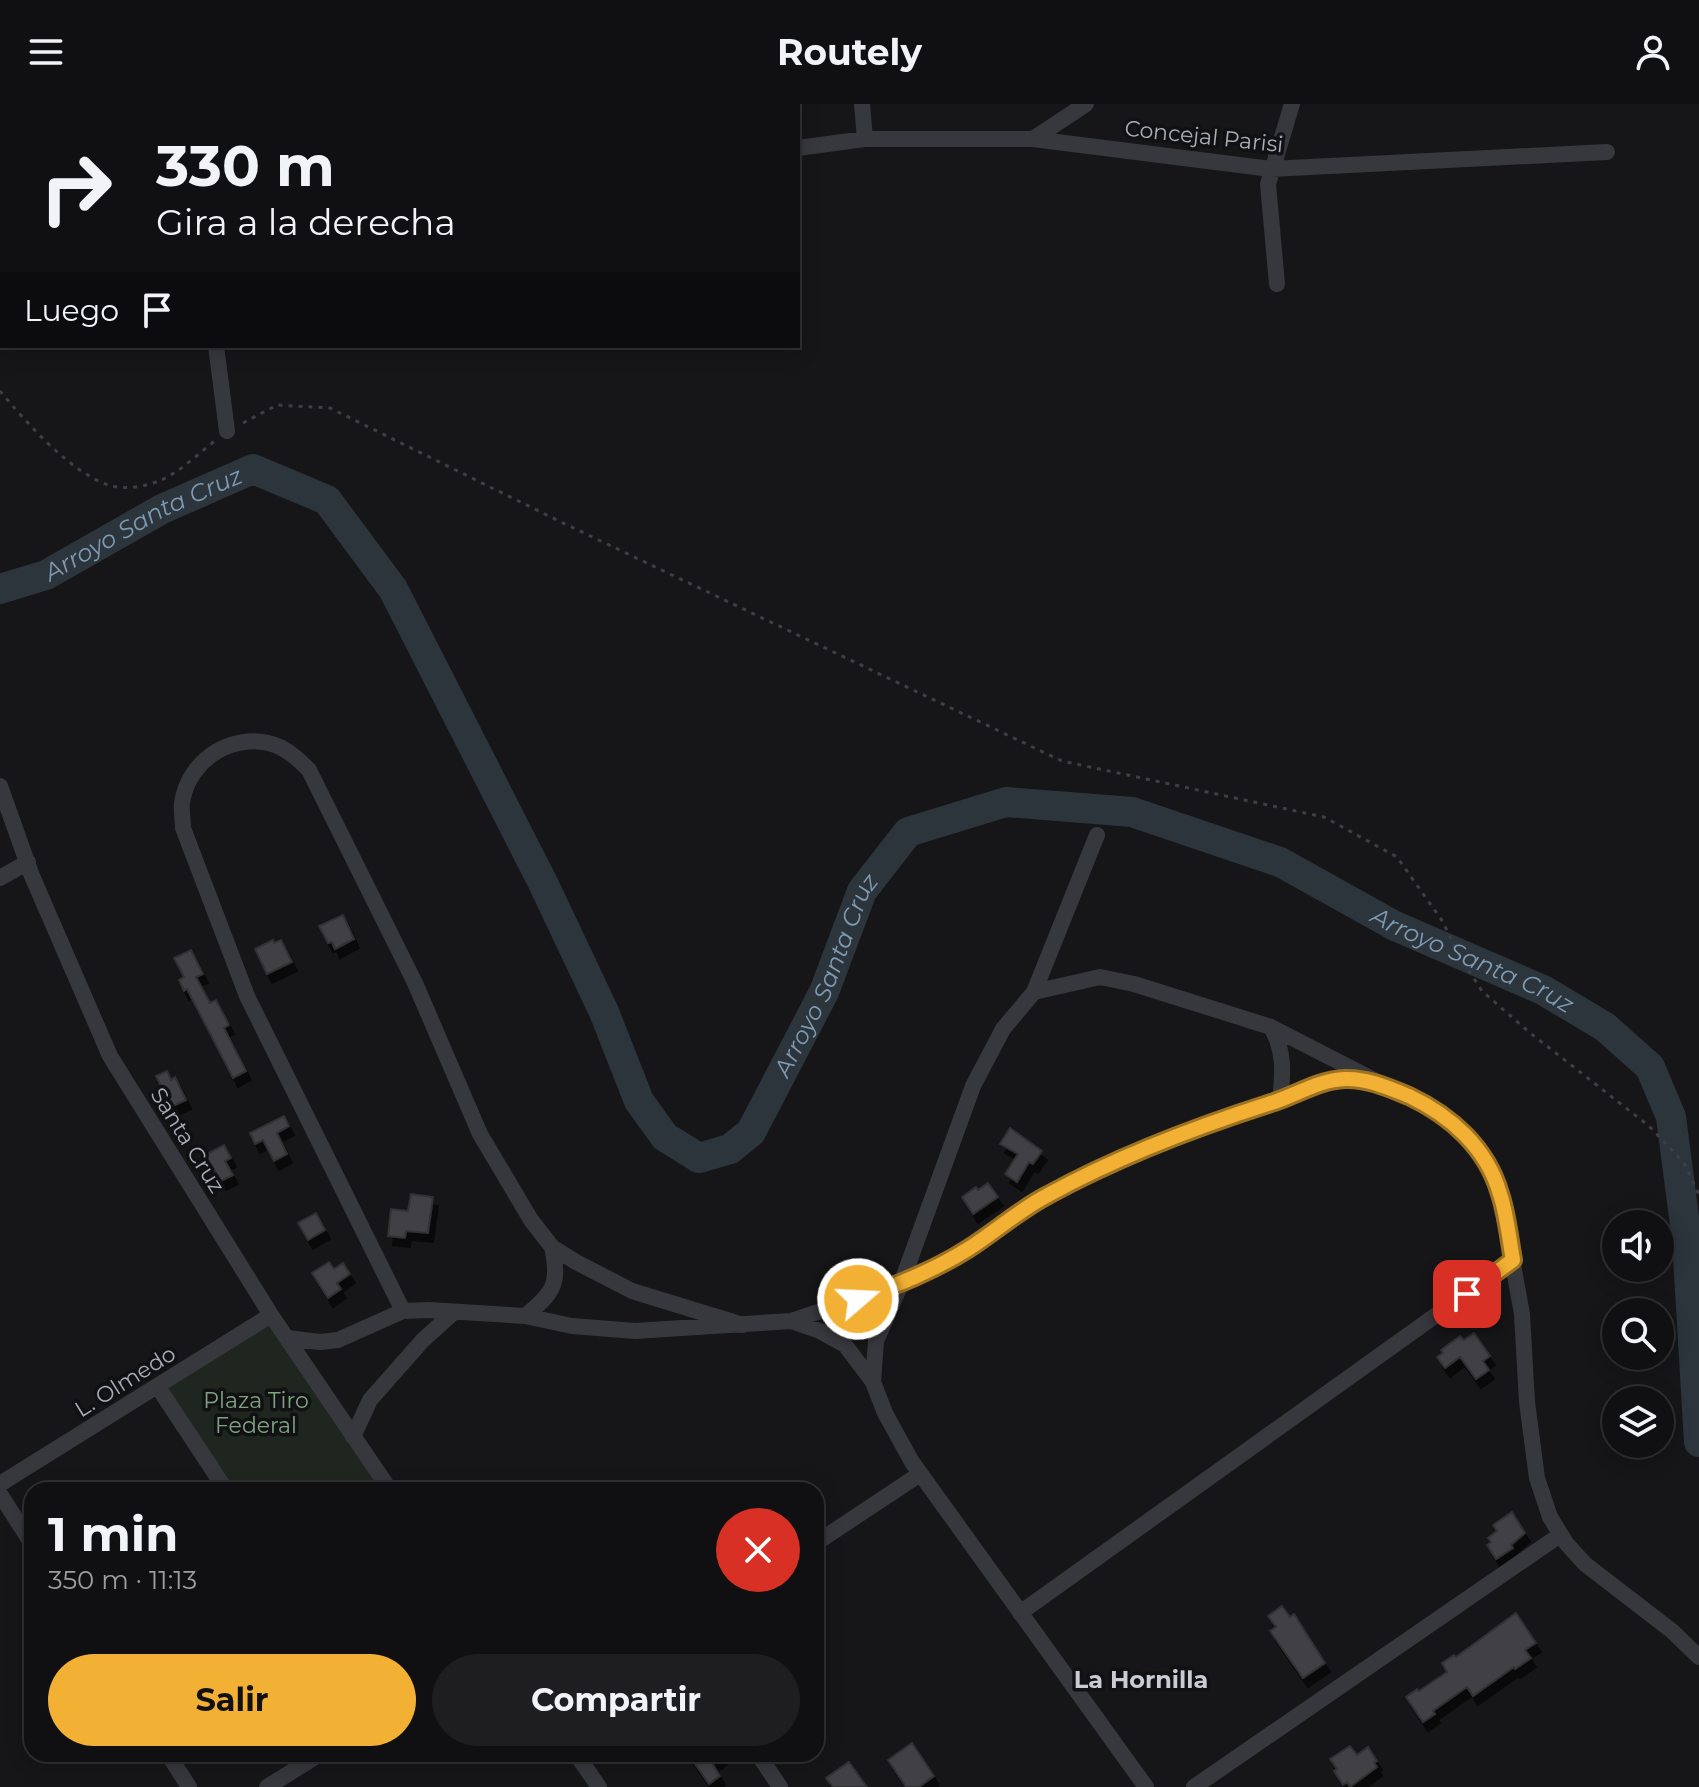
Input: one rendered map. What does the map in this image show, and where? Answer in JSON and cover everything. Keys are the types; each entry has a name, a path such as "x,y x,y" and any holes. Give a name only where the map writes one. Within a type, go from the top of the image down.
{"street":[{"path":"862,104 865,139"},
{"path":"1033,139 1086,104"},
{"path":"1277,284 1268,184 1292,104"},
{"name":"Concejal Parisi","path":"800,148 865,139 1033,139 1271,169 1607,152"},
{"path":"216,348 227,431"},
{"path":"403,1311 247,996 183,828 182,804 188,780 204,760 223,747 248,741 264,742 296,757 309,770 415,983 480,1134 531,1220 552,1247 632,1291 743,1325"},
{"name":"Santa Cruz","path":"0,786 28,862 110,1056 271,1315 384,1482"},
{"path":"873,1382 876,1341 901,1284 973,1086 1003,1029 1034,992 1097,835"},
{"path":"0,878 28,862"},
{"path":"1034,992 1100,977 1134,984 1271,1027 1443,1114 1484,1157 1500,1193 1522,1314 1527,1402 1537,1478 1550,1517 1560,1535 1585,1564 1698,1655"},
{"path":"1271,1027 1282,1054 1280,1101"},
{"path":"287,1338 320,1342 338,1340 403,1311 429,1310 525,1316 572,1326 635,1331 791,1321 901,1284 968,1248 1045,1196 1190,1130 1280,1101 1319,1083 1347,1078 1382,1084"},
{"path":"525,1316 543,1301 558,1272 552,1247"},
{"path":"1020,1613 1513,1260"},
{"path":"353,1437 370,1400 423,1340 454,1312"},
{"name":"L. Olmedo","path":"0,1484 271,1315"},
{"path":"791,1321 820,1331 845,1345 873,1382 885,1413 920,1474 1146,1787"},
{"path":"158,1387 221,1482"},
{"path":"824,1538 920,1474"},
{"path":"0,1494 24,1532"},
{"path":"1194,1787 1560,1535"},
{"path":"173,1762 189,1787"},
{"path":"267,1787 307,1762"},
{"path":"582,1762 599,1787"},
{"path":"763,1762 780,1787"}],"path":[{"path":"0,391 33,431 94,479 115,487 140,487 163,479 227,431 277,405 330,408 575,529 1062,761 1324,817 1397,857 1443,922 1458,954 1482,991 1649,1126 1684,1163 1699,1195"}],"green space":[{"name":"Plaza Tiro Federal","path":"271,1315 386,1482 221,1482 158,1387"}],"building":[{"path":"343,915 354,939 335,949 319,926"},
{"path":"273,940 274,943 281,940 292,962 267,974 255,949"},
{"path":"191,950 203,974 196,977 210,1003 216,1000 229,1025 224,1028 246,1071 233,1078 187,989 184,991 179,980 184,977 174,958"},
{"path":"167,1071 171,1080 175,1077 186,1100 171,1107 156,1076"},
{"path":"284,1116 289,1126 277,1133 287,1154 274,1161 263,1140 255,1144 250,1133"},
{"path":"1010,1128 1042,1151 1033,1164 1029,1162 1017,1182 1005,1174 1018,1154 1000,1144"},
{"path":"224,1145 231,1158 225,1161 233,1175 221,1181 205,1155"},
{"path":"988,1183 998,1197 973,1214 962,1197"},
{"path":"411,1194 433,1197 428,1233 406,1231 405,1238 388,1236 391,1209 408,1211"},
{"path":"316,1213 325,1230 308,1240 298,1223"},
{"path":"329,1262 334,1269 343,1263 350,1274 337,1283 341,1289 328,1298 312,1273"},
{"path":"1474,1333 1490,1356 1483,1361 1489,1370 1476,1379 1460,1357 1445,1368 1437,1357 1443,1353 1441,1350 1460,1336 1464,1340"},
{"path":"1512,1512 1525,1533 1511,1545 1513,1548 1496,1559 1487,1545 1491,1542 1488,1538 1497,1531 1493,1525"},
{"path":"1282,1606 1290,1617 1294,1614 1325,1663 1303,1678 1270,1631 1276,1627 1268,1616"},
{"path":"1516,1613 1536,1643 1525,1650 1531,1658 1473,1696 1467,1687 1423,1722 1406,1697 1447,1672 1442,1663 1454,1655 1456,1657"},
{"path":"912,1743 934,1776 919,1787 906,1787 888,1760"},
{"path":"1350,1746 1357,1755 1368,1747 1377,1761 1374,1763 1377,1767 1350,1787 1347,1782 1343,1785 1330,1759"},
{"path":"694,1762 713,1762 720,1776 709,1784"},
{"path":"849,1762 867,1787 833,1787 826,1778"}],"waterway":[{"name":"Arroyo Santa Cruz","path":"0,589 46,575 162,509 253,469 327,500 393,589 543,883 604,1012 639,1101 665,1137 699,1158 730,1149 751,1132 824,992 862,891 908,832 1006,802 1132,812 1280,862 1395,926 1543,990 1605,1027 1650,1067 1671,1117 1687,1240 1699,1442"}],"district":[{"name":"La Hornilla","path":"1141,1680"}],"route":[{"path":"858,1299 933,1269 1045,1196 1078,1179 1190,1130 1280,1101 1319,1083 1347,1078 1382,1084 1443,1114 1484,1157 1500,1193 1513,1260 1467,1294"}]}
